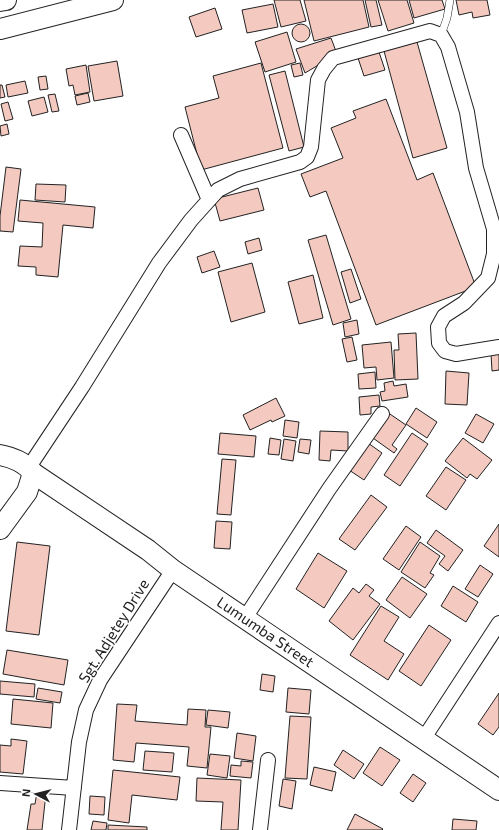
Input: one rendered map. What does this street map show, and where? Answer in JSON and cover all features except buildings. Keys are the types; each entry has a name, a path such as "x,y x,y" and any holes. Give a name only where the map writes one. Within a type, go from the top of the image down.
{"main road":[{"path":"0,1 6,0"},
{"path":"0,29 113,0"},
{"name":"Lumumba Street","path":"0,455 9,457 31,470 148,550 173,570 499,790"},
{"path":"0,529 27,492 31,470"}],"street":[{"path":"31,470 159,263 190,220 218,190 240,179 300,162 307,157 311,147 318,80 324,69 333,58 430,31 441,35 448,47 467,112 476,168 494,229 494,254 488,278 464,303 444,316 438,327 438,343 445,351 456,354 499,347"},
{"path":"181,135 209,200"},
{"path":"245,618 329,489 382,414"},
{"name":"Sgt. Adjetey Drive","path":"69,830 79,742 86,710 100,680 173,570"},
{"path":"424,738 499,623"},
{"path":"260,830 268,760"},
{"path":"0,783 74,788"}],"lane":[{"path":"441,35 447,18 450,0"}]}
